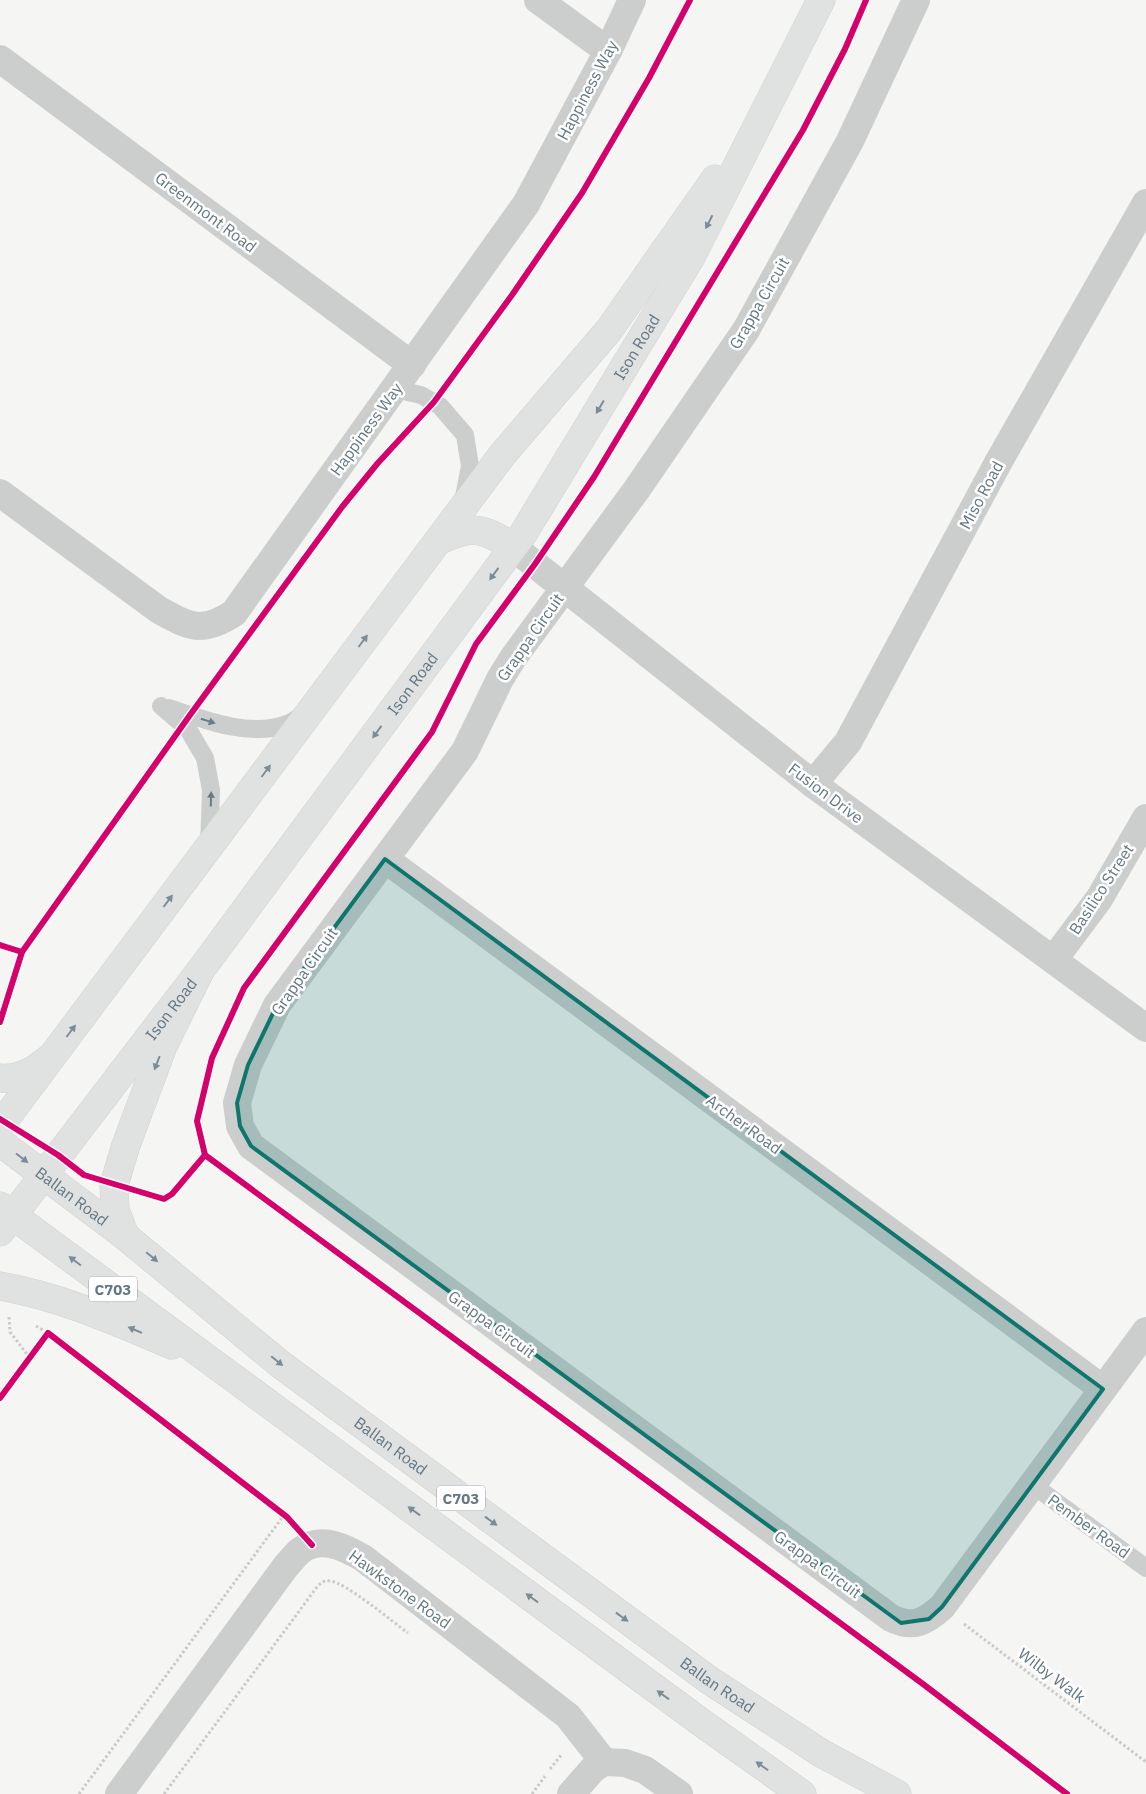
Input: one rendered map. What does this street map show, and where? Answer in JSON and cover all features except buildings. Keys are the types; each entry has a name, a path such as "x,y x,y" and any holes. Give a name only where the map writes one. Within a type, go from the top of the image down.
{"main road":[{"name":"Ison Road","path":"4,1217 44,1174 200,971 523,534 691,257 821,0"},
{"name":"Ison Road","path":"0,1126 503,454 608,330 771,100"},
{"path":"438,541 456,532 474,530 492,534 513,547"},
{"path":"125,1236 115,1210 114,1185 126,1145 163,1046 200,971"},
{"path":"0,1078 18,1078 36,1070 51,1058"},
{"name":"Ballan Road","path":"0,1142 125,1236 280,1364 708,1680 821,1753 897,1794"},
{"name":"C703","path":"4,1217 212,1363 702,1724 802,1794"},
{"path":"0,1286 17,1289 110,1320 212,1363"}],"street":[{"path":"538,0 608,51"},
{"name":"Happiness Way","path":"0,493 159,610 185,624 202,626 219,623 234,613 526,204 608,51 632,0"},
{"name":"Grappa Circuit","path":"916,0 850,141 746,330 637,489 513,658 500,679 465,751 277,1005 248,1064 236,1103 240,1126 251,1146 891,1618 902,1623 916,1623 928,1619 942,1607 1146,1331"},
{"name":"Greenmont Road","path":"0,59 412,365"},
{"name":"Miso Road","path":"813,784 848,742 999,461 1146,203"},
{"name":"Fusion Drive","path":"513,547 813,784 1146,1028"},
{"name":"Basilico Street","path":"1054,959 1099,899 1146,818"},
{"name":"Archer Road","path":"385,859 1103,1389"},
{"name":"Hawkstone Road","path":"312,1544 328,1543 347,1549 363,1558 568,1716 604,1762"},
{"path":"119,1794 286,1566 300,1552 312,1544"},
{"path":"571,1794 593,1769 604,1762 625,1763 645,1770 680,1794"}],"lane":[{"path":"394,389 421,395 440,406 465,435 470,466 461,510"},
{"path":"209,847 211,790 205,758 188,730 161,706 220,725 258,729 287,724 311,710"},
{"name":"Pember Road","path":"1033,1484 1146,1568"}],"path":[{"path":"0,1398 48,1334 284,1514 312,1544"},
{"path":"79,1794 284,1514"},
{"path":"164,1794 323,1581 330,1580 348,1589 410,1634"}],"highlighted area":[{"path":"385,859 1103,1389 942,1607 929,1619 901,1623 251,1146 240,1126 237,1103 248,1065 277,1005"}],"cycle path":[{"path":"22,952 190,715 342,507 377,464 434,402 512,295 582,193 649,78 690,0"},
{"path":"866,0 845,49 803,130 594,477 535,564 476,644 432,732 244,988 212,1058 197,1121 205,1155 923,1684 1067,1794"},
{"path":"0,945 22,952 0,1022"},
{"path":"0,1119 58,1155 84,1175 164,1199 172,1194 205,1155"},
{"path":"0,1398 48,1333 287,1517 312,1545"}]}
